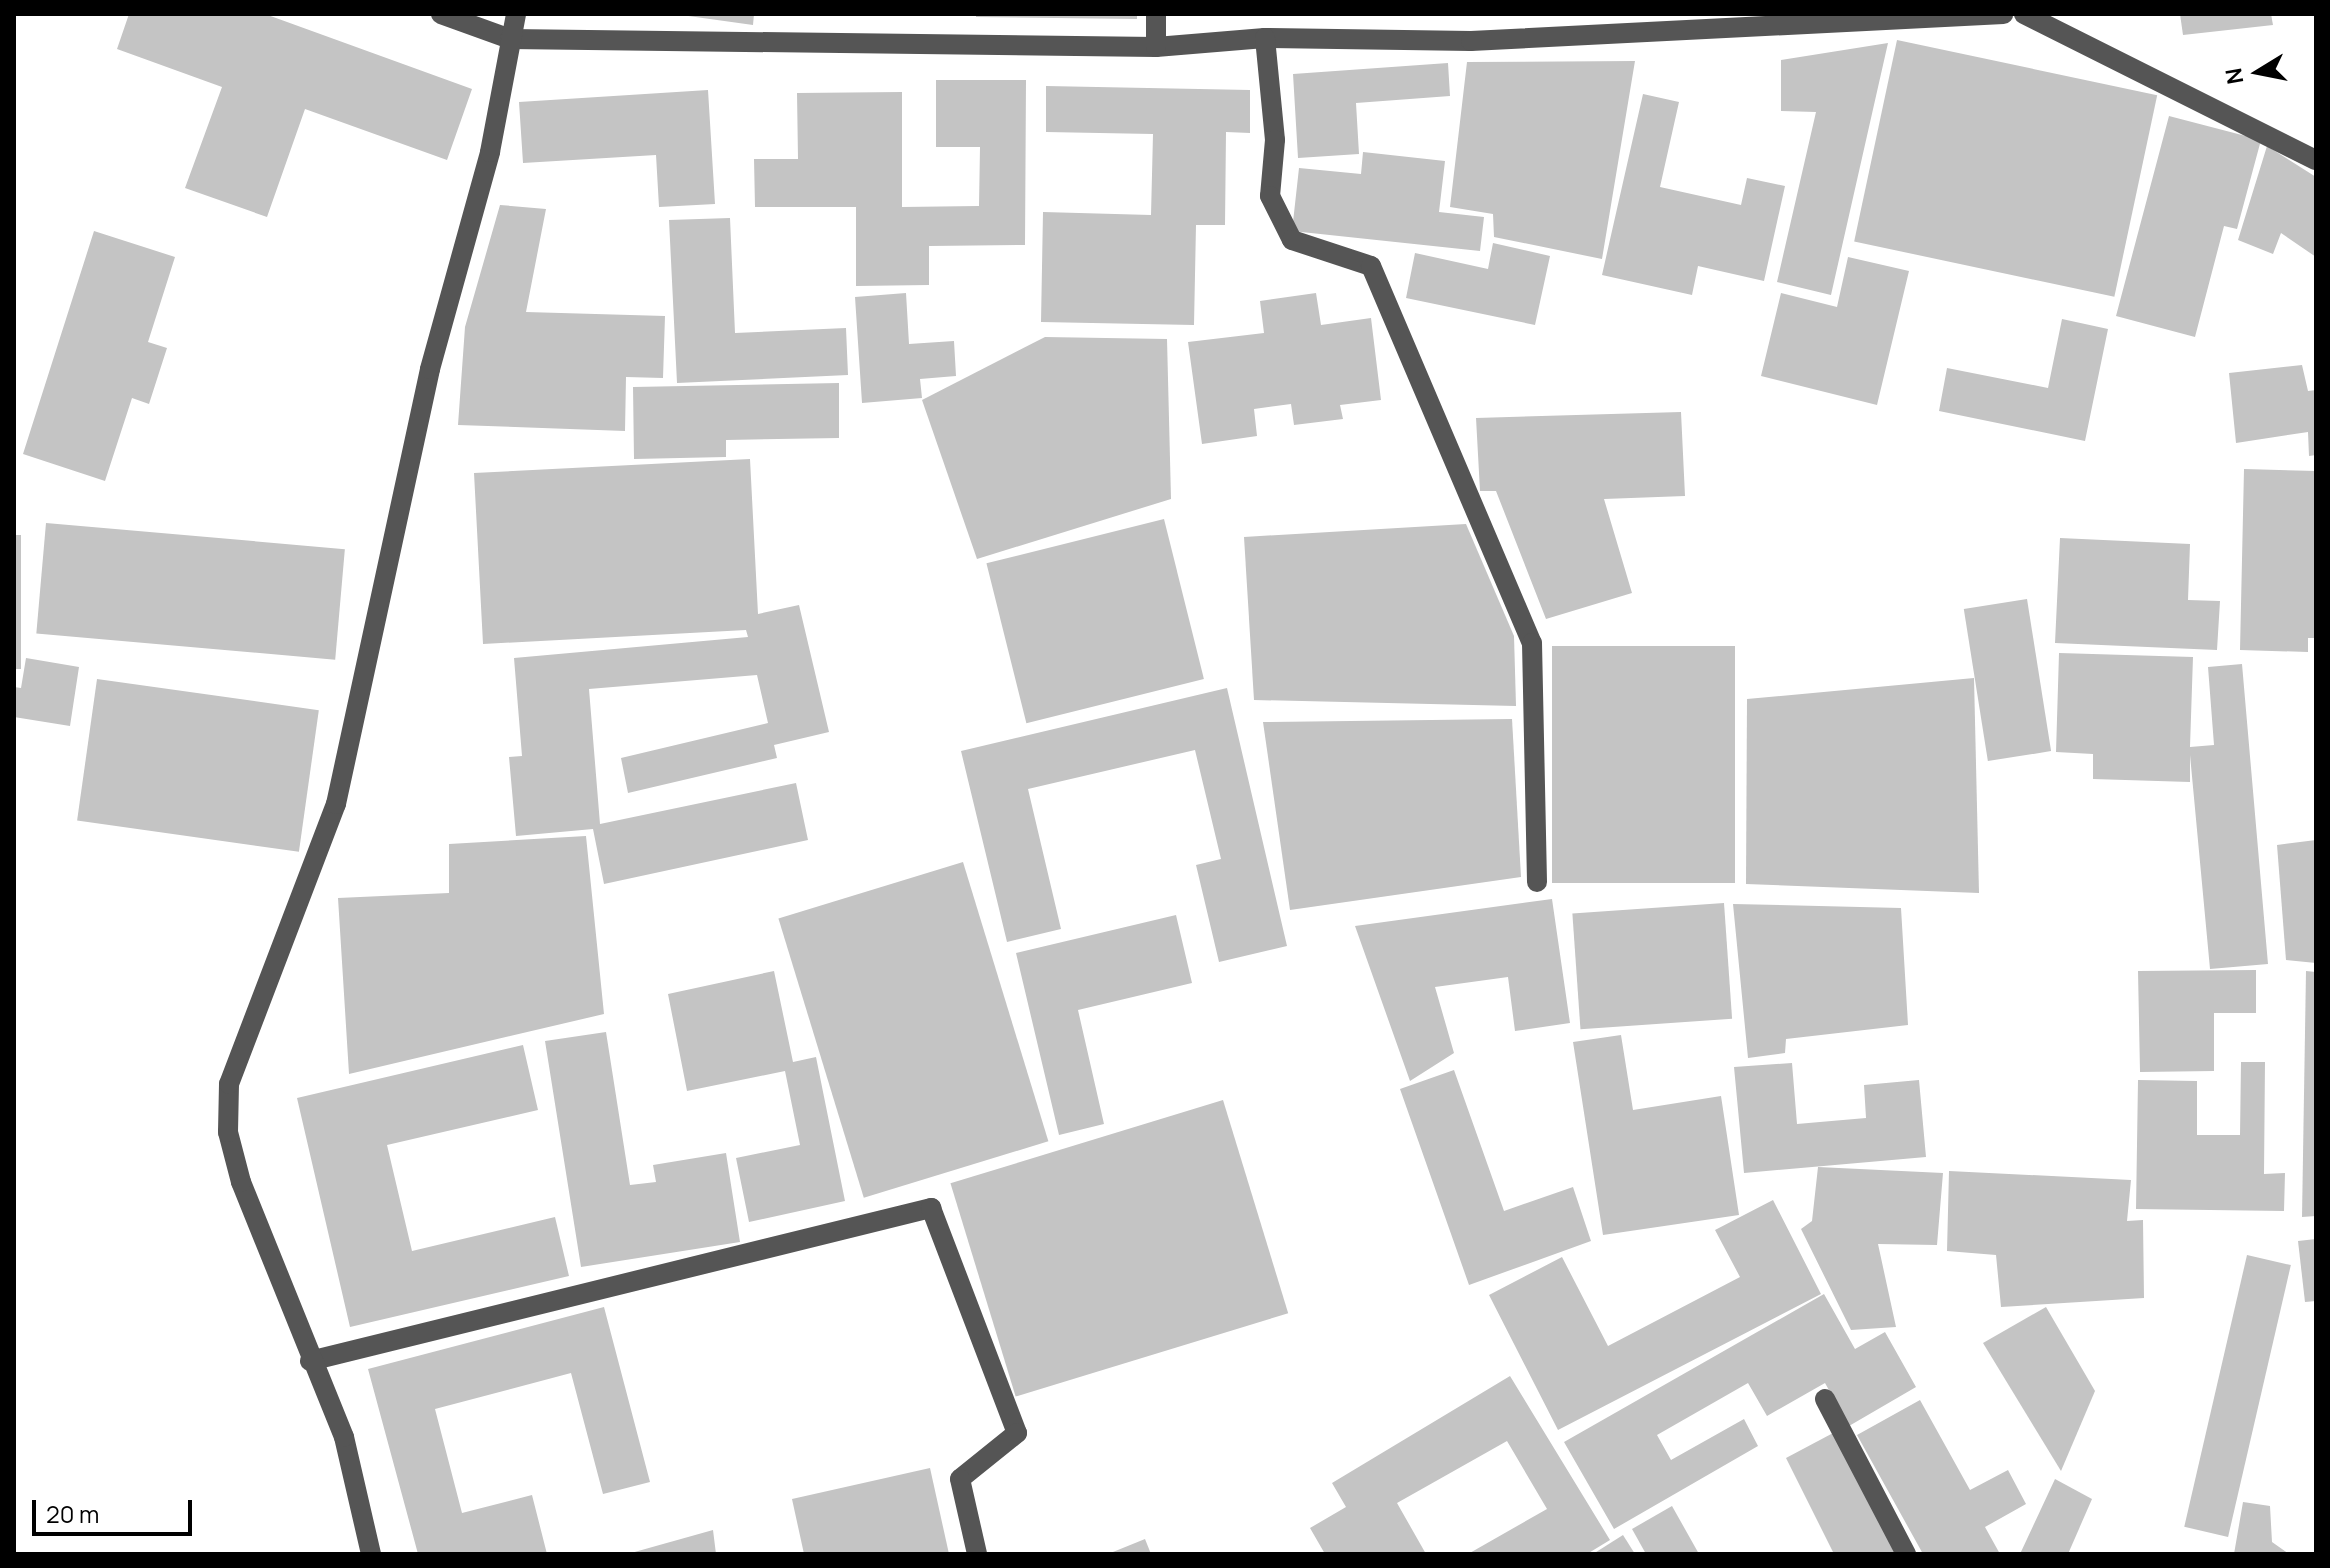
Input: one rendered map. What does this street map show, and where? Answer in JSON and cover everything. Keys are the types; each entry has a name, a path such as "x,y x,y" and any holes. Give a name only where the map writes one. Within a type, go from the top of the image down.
{"street":[{"path":"441,14 510,39 1156,47 1265,38 1471,41 2003,14"},
{"path":"371,1554 344,1437 310,1361 241,1182 228,1132 229,1084 336,804 386,599 430,369 490,152 516,14"},
{"path":"1156,14 1156,47"},
{"path":"2024,14 2316,160"},
{"path":"1265,38 1275,140 1270,196 1292,240 1371,266 1532,643 1537,882"},
{"path":"310,1361 931,1208 1017,1433 960,1479 977,1554"},
{"path":"1825,1399 1906,1554"}],"building":[{"path":"129,14 265,14 472,89 447,160 305,109 267,217 185,188 222,87 117,49"},
{"path":"674,14 754,14 753,25"},
{"path":"976,14 1137,14 1137,19 976,17"},
{"path":"2180,14 2271,14 2273,25 2183,35"},
{"path":"1897,40 2157,95 2114,297 1854,241"},
{"path":"1888,43 1831,295 1777,282 1816,112 1781,111 1781,60"},
{"path":"1635,61 1602,259 1494,237 1493,214 1450,207 1467,62"},
{"path":"1448,63 1450,96 1356,103 1359,154 1298,158 1293,74"},
{"path":"936,80 1026,80 1025,245 929,246 929,285 856,286 856,207 755,207 754,159 798,159 797,93 902,92 902,207 979,206 980,147 936,147"},
{"path":"1046,86 1250,90 1250,133 1226,132 1225,225 1196,225 1194,325 1041,322 1043,212 1151,215 1153,134 1046,132"},
{"path":"708,90 715,204 659,207 656,155 523,163 519,102"},
{"path":"1643,94 1679,102 1660,187 1741,205 1747,178 1785,186 1764,281 1698,266 1692,295 1602,275"},
{"path":"2169,116 2261,140 2237,229 2224,226 2195,337 2116,316"},
{"path":"2267,146 2316,177 2316,257 2281,233 2273,254 2238,240"},
{"path":"1363,152 1445,161 1439,212 1484,217 1480,251 1292,231 1299,168 1361,174"},
{"path":"500,205 546,209 526,312 665,316 663,378 626,377 625,431 458,425 465,327"},
{"path":"730,218 735,333 846,328 848,375 677,383 669,220"},
{"path":"94,231 175,257 148,342 167,348 149,404 132,398 105,481 23,454"},
{"path":"1493,243 1550,256 1535,325 1406,298 1415,253 1488,269"},
{"path":"1848,257 1909,271 1877,405 1761,376 1781,293 1837,307"},
{"path":"906,293 909,344 954,341 956,376 920,379 922,398 862,403 855,297"},
{"path":"1316,293 1321,325 1371,318 1381,400 1340,405 1343,419 1294,425 1291,404 1254,409 1257,436 1202,444 1188,342 1264,333 1260,301"},
{"path":"2062,319 2108,329 2085,441 1939,411 1947,368 2048,388"},
{"path":"1045,337 1167,339 1171,499 977,559 922,400"},
{"path":"2302,365 2308,391 2316,390 2316,455 2309,456 2308,432 2236,443 2229,373"},
{"path":"839,383 839,438 726,440 726,457 634,459 633,387"},
{"path":"1681,412 1685,496 1604,499 1632,593 1546,619 1496,491 1480,491 1476,418"},
{"path":"750,459 758,614 799,605 829,732 774,745 777,758 628,793 621,758 768,723 757,675 589,689 600,824 796,783 808,840 604,884 593,829 516,836 509,757 522,756 514,658 748,637 746,630 483,644 474,473"},
{"path":"2244,469 2316,471 2316,638 2308,638 2308,652 2240,650"},
{"path":"1164,519 1204,679 1026,723 986,563"},
{"path":"46,523 345,549 335,660 36,634"},
{"path":"1466,524 1514,636 1516,706 1254,700 1244,537"},
{"path":"14,535 21,535 21,669 14,669"},
{"path":"2060,538 2190,544 2188,600 2220,601 2217,650 2055,643"},
{"path":"2027,599 2051,751 1988,761 1964,609"},
{"path":"1552,646 1735,646 1735,883 1552,883"},
{"path":"2059,653 2193,657 2190,747 2214,745 2208,667 2242,664 2268,964 2210,969 2190,755 2190,782 2093,779 2093,754 2056,752"},
{"path":"26,658 79,667 70,726 14,717 14,687 21,688"},
{"path":"1974,678 1979,893 1746,884 1747,699"},
{"path":"97,679 319,710 299,852 77,821"},
{"path":"1227,688 1287,946 1219,962 1196,865 1221,859 1195,750 1028,789 1061,929 1007,942 961,751"},
{"path":"1512,719 1521,877 1290,910 1263,722"},
{"path":"586,836 604,1014 349,1074 338,898 449,893 449,844"},
{"path":"2316,840 2316,963 2286,960 2277,845"},
{"path":"963,862 1048,1141 864,1198 778,918"},
{"path":"1552,899 1570,1023 1515,1031 1508,977 1435,987 1454,1053 1410,1081 1355,926"},
{"path":"1724,903 1732,1019 1580,1029 1572,914"},
{"path":"1733,904 1901,908 1908,1025 1786,1039 1785,1053 1748,1058"},
{"path":"1176,915 1192,983 1078,1010 1104,1124 1059,1135 1016,953"},
{"path":"2256,970 2256,1013 2214,1013 2214,1071 2140,1072 2138,971"},
{"path":"774,971 793,1062 816,1057 845,1201 749,1222 736,1158 800,1145 785,1071 687,1091 668,994"},
{"path":"2306,971 2316,972 2316,1216 2302,1217"},
{"path":"606,1032 630,1185 656,1182 653,1165 726,1153 740,1242 581,1267 545,1041"},
{"path":"1621,1035 1633,1110 1721,1096 1739,1215 1603,1235 1573,1042"},
{"path":"523,1045 538,1110 387,1145 412,1251 555,1217 569,1276 350,1327 297,1098"},
{"path":"2241,1062 2265,1062 2264,1174 2285,1173 2284,1211 2136,1209 2138,1080 2197,1081 2197,1135 2240,1135"},
{"path":"1792,1063 1797,1124 1866,1118 1864,1085 1919,1080 1926,1157 1744,1173 1734,1067"},
{"path":"1454,1070 1504,1211 1573,1187 1591,1241 1469,1285 1400,1089"},
{"path":"1223,1100 1288,1313 1016,1397 950,1183"},
{"path":"1818,1167 1943,1173 1937,1245 1878,1244 1896,1327 1851,1330 1801,1229 1812,1221"},
{"path":"1949,1171 2131,1180 2127,1221 2143,1220 2144,1298 2001,1307 1996,1255 1947,1251"},
{"path":"1773,1200 1821,1294 1558,1430 1489,1295 1562,1257 1608,1346 1740,1277 1715,1230"},
{"path":"2316,1239 2316,1301 2305,1302 2298,1241"},
{"path":"2247,1255 2291,1265 2228,1537 2184,1527"},
{"path":"1824,1294 1855,1349 1885,1332 1916,1387 1849,1426 1825,1383 1767,1416 1748,1383 1657,1435 1671,1460 1744,1419 1758,1446 1614,1529 1564,1442"},
{"path":"604,1307 650,1482 603,1494 571,1373 435,1409 462,1513 532,1495 547,1554 418,1554 368,1369"},
{"path":"2046,1307 2095,1391 2061,1471 1983,1343"},
{"path":"1510,1376 1610,1540 1587,1554 1468,1554 1547,1509 1507,1441 1397,1503 1426,1554 1325,1554 1310,1528 1346,1507 1332,1483"},
{"path":"1920,1400 1970,1490 2008,1470 2026,1504 1985,1527 2000,1554 1923,1554 1857,1435"},
{"path":"1835,1432 1897,1554 1834,1554 1786,1458"},
{"path":"930,1468 949,1554 804,1554 792,1499"},
{"path":"2055,1479 2092,1499 2068,1554 2020,1554"},
{"path":"2243,1502 2270,1506 2272,1542 2289,1554 2234,1554"},
{"path":"1672,1506 1699,1554 1646,1554 1632,1529"},
{"path":"713,1530 716,1554 631,1554 631,1553"},
{"path":"1623,1535 1635,1554 1593,1554"},
{"path":"1145,1539 1151,1554 1108,1554"}]}
